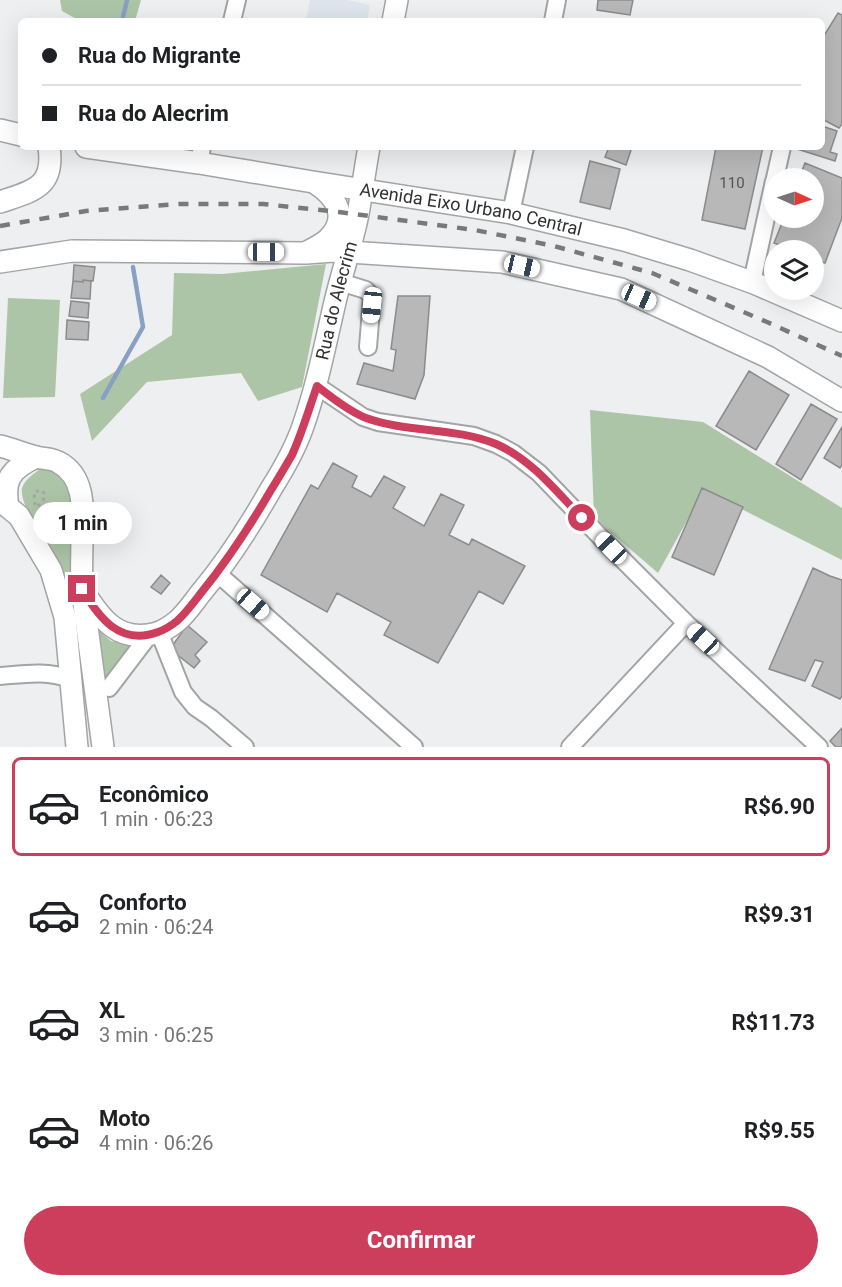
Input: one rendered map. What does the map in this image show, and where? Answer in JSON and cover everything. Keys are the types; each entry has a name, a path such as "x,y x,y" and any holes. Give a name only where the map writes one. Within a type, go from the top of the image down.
{"main road":[{"path":"394,18 397,0"},
{"path":"0,130 18,134"},
{"path":"0,202 43,183 50,166 49,150"},
{"name":"Avenida Eixo Urbano Central","path":"129,150 200,155 313,182 511,213 624,240 752,282 842,321"},
{"name":"Rua do Alecrim","path":"155,633 177,621 217,573 250,525 292,454 317,386 357,214 368,150"},
{"path":"306,253 325,242 338,227 339,212 335,201 324,189 313,182"},
{"path":"0,262 72,251 348,252 502,262 621,289 768,357 842,401"},
{"path":"0,446 62,464 71,472 79,489 84,514 82,589 103,747"},
{"path":"36,457 23,463 12,473 4,502 19,516 51,570 65,617 77,747"},
{"path":"82,589 97,613 117,630 127,634 155,633"}],"street":[{"path":"233,18 237,0"},
{"path":"554,18 557,0"},
{"path":"511,213 524,150"},
{"path":"777,168 781,150"},
{"path":"752,282 764,226"},
{"path":"340,282 366,291 372,297 368,347"},
{"path":"317,386 363,417 378,422 474,436 513,453 538,473 686,623 819,747"},
{"path":"217,573 414,747"},
{"path":"570,747 686,623"},
{"path":"109,688 155,633 183,692 195,707 245,747"},
{"path":"0,676 39,672 70,679"}],"path":[{"path":"41,490 45,494 43,501 35,508 34,492 41,490"}],"shaded area":[{"path":"310,0 347,0 370,5 368,18 307,18"}],"green space":[{"path":"60,0 141,0 136,18 75,18 62,11"},
{"path":"326,264 302,387 258,401 241,373 147,382 92,441 80,394 172,335 174,273 222,274"},
{"path":"8,298 60,300 55,397 3,398"},
{"path":"590,410 703,422 842,508 842,560 704,490 658,573 594,518"},
{"path":"41,468 59,473 71,491 76,590 43,540 27,510 23,497 23,485"},
{"path":"97,629 111,641 141,646 103,683"}],"building":[{"path":"598,0 633,0 630,15 597,10"},
{"path":"838,13 842,15 842,124 839,128 825,121 825,34"},
{"path":"825,127 837,131 830,152 837,154 835,161 800,150 825,150"},
{"path":"608,150 631,150 626,165 605,157"},
{"path":"715,150 762,150 745,229 702,220"},
{"path":"590,161 620,169 610,209 580,202"},
{"path":"805,163 817,168 803,168"},
{"path":"824,171 842,178 842,218 825,263 824,240 775,240 780,228 824,228"},
{"path":"74,265 95,267 93,281 73,281"},
{"path":"83,280 91,281 90,299 71,298 73,281 83,282"},
{"path":"398,296 430,296 424,375 415,399 357,384 364,363 393,371 396,350 391,349"},
{"path":"71,301 89,303 88,318 69,316"},
{"path":"67,320 89,322 88,340 66,339"},
{"path":"749,371 789,395 756,450 716,426"},
{"path":"811,404 837,419 801,480 776,464"},
{"path":"842,427 842,465 840,468 824,458"},
{"path":"333,463 357,476 352,487 371,497 384,476 405,487 393,508 424,526 441,494 464,505 449,535 469,545 472,539 525,566 503,604 479,591 438,663 384,635 391,622 337,593 327,612 261,575 311,485 318,489"},
{"path":"702,488 743,507 714,575 672,557"},
{"path":"813,568 842,580 842,696 840,699 812,686 823,662 815,660 805,681 769,669"},
{"path":"161,575 170,583 161,594 151,587"},
{"path":"187,625 207,642 195,655 200,661 194,668 170,649"},
{"path":"842,728 842,747 836,747 830,741"}],"waterway":[{"path":"123,18 127,0"},
{"path":"103,398 143,327 133,267"}],"railway":[{"path":"0,226 86,211 179,204 263,204 475,230 554,246 652,273 842,356"}],"route":[{"path":"82,589 97,613 105,621 127,634 140,635 159,632 177,621 217,573 258,512 292,454 317,386 363,417 378,422 474,436 496,444 528,464 582,518"}]}
